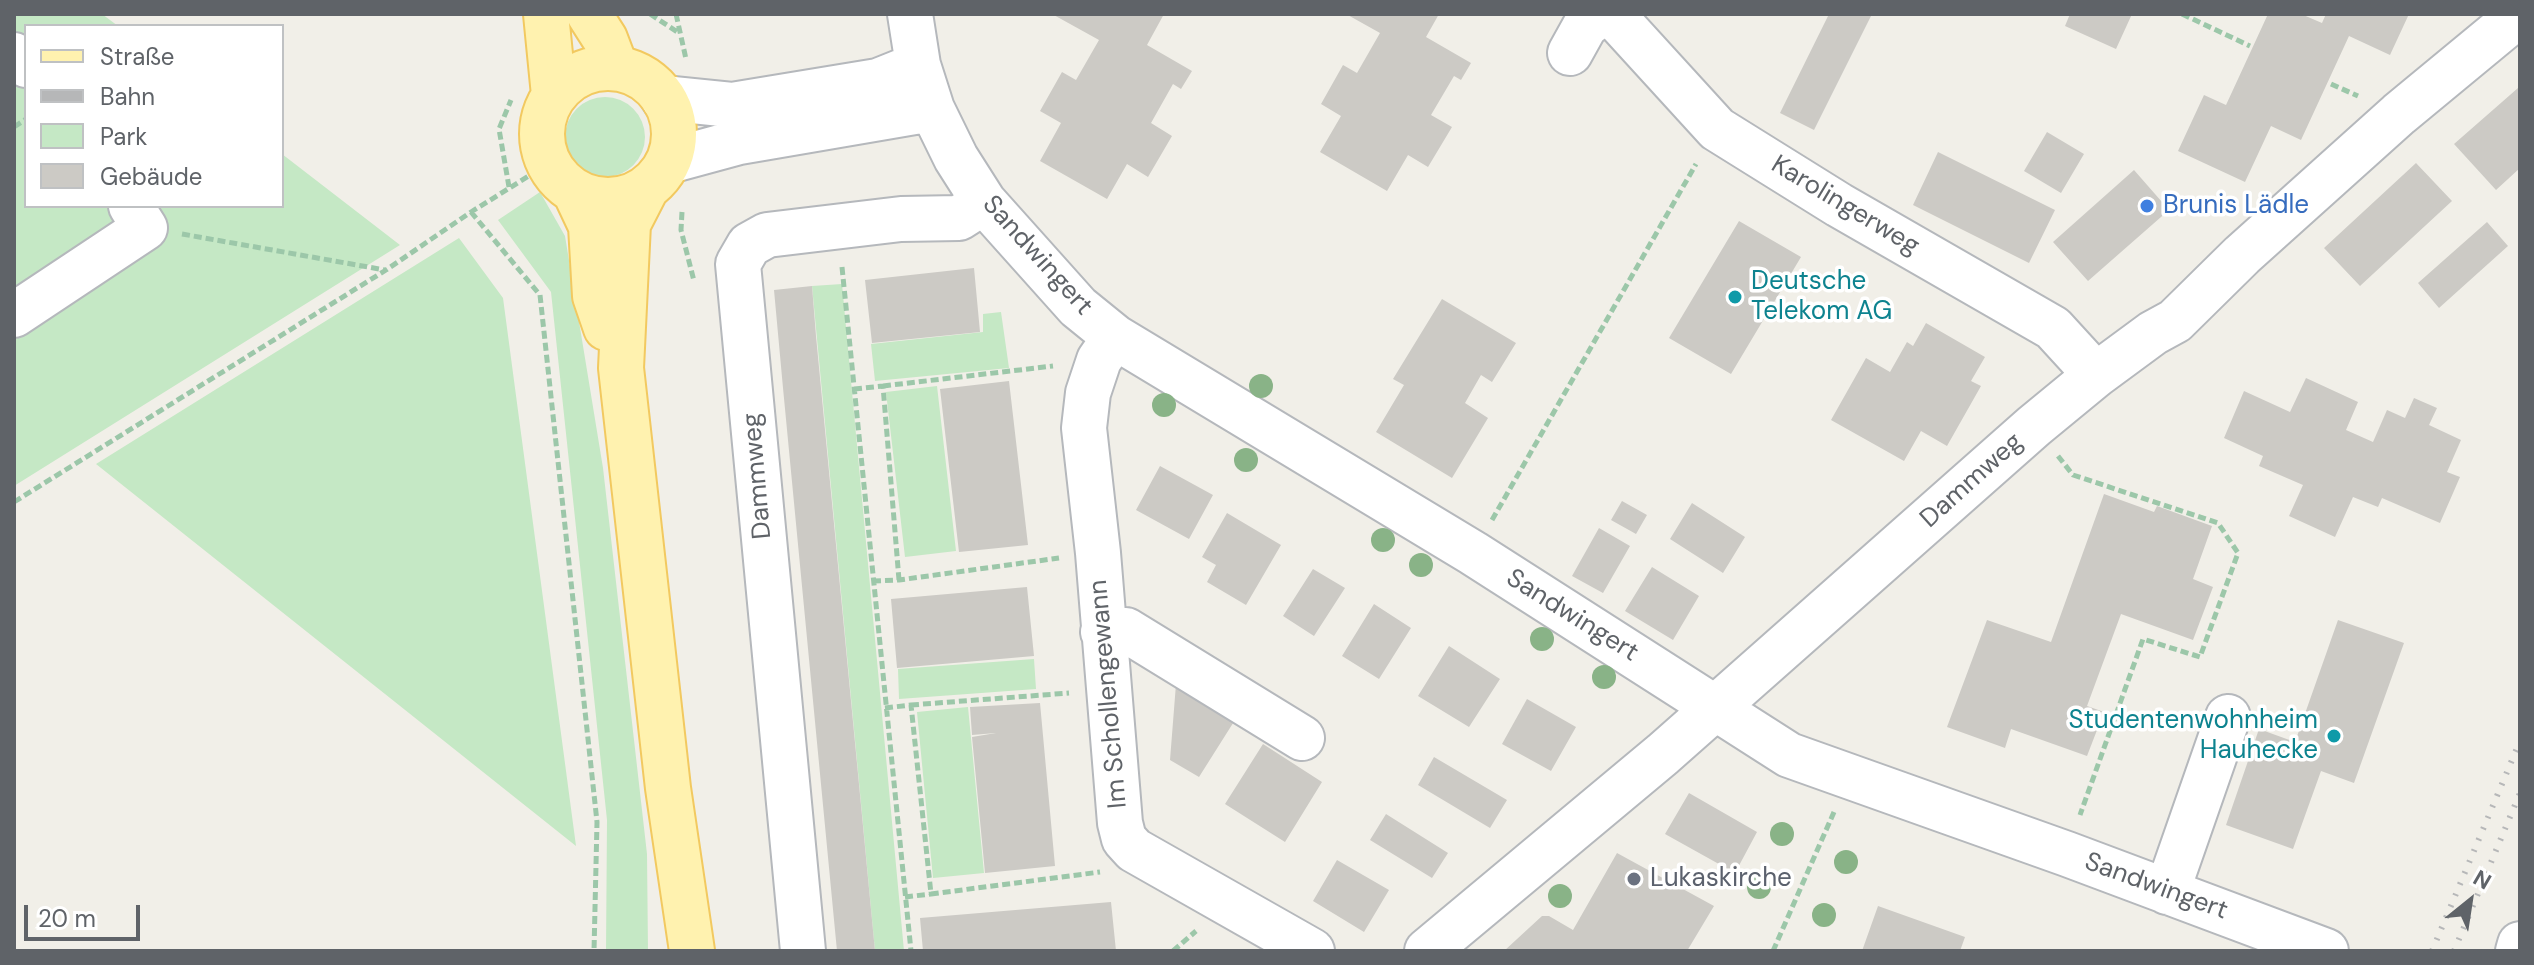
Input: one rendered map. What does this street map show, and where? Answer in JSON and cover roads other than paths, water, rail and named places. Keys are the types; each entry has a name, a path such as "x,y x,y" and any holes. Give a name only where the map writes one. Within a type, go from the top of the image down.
{"main road":[{"path":"546,14 554,95"},
{"path":"589,14 605,39 616,68"},
{"path":"621,368 595,296 591,226 542,147 546,111 554,95 566,82 581,73 616,68 643,78 663,98 671,113 674,129 658,175 628,224 621,368 668,788 692,951"},
{"path":"562,178 592,199 611,201 629,197 658,175"},
{"path":"668,788 676,951"}],"street":[{"name":"Sandwingert","path":"910,14 918,65 932,109 956,158 984,202 1078,307 1107,349 1473,553 1789,755 2326,951"},
{"path":"1570,53 1585,26 1600,14"},
{"name":"Karolingerweg","path":"1612,14 1717,129 1839,205 2053,328 2096,375"},
{"name":"Dammweg","path":"1427,951 1663,754 2034,426 2096,375 2153,333 2175,321 2242,255 2399,114 2520,14"},
{"path":"663,98 732,105 878,81 918,65"},
{"path":"658,175 739,142 932,109"},
{"name":"Dammweg","path":"803,951 738,264 749,245 767,235 901,219 959,218 984,202"},
{"path":"14,315 138,217"},
{"name":"Im Schollengewann","path":"1107,349 1088,393 1084,428 1098,553 1120,823 1124,839 1134,850 1312,951"},
{"path":"1103,632 1126,630 1302,738"},
{"path":"2167,892 2228,717"},
{"path":"2518,951 2520,944"}],"railway":[{"path":"2432,951 2520,741"},
{"path":"2454,951 2520,793"}],"place":[{"name":"Brunis Lädle","path":"2147,206"},
{"name":"Deutsche Telekom AG","path":"1735,297"},
{"name":"Studentenwohnheim Hauhecke","path":"2334,736"},
{"name":"Lukaskirche","path":"1634,879"}]}
